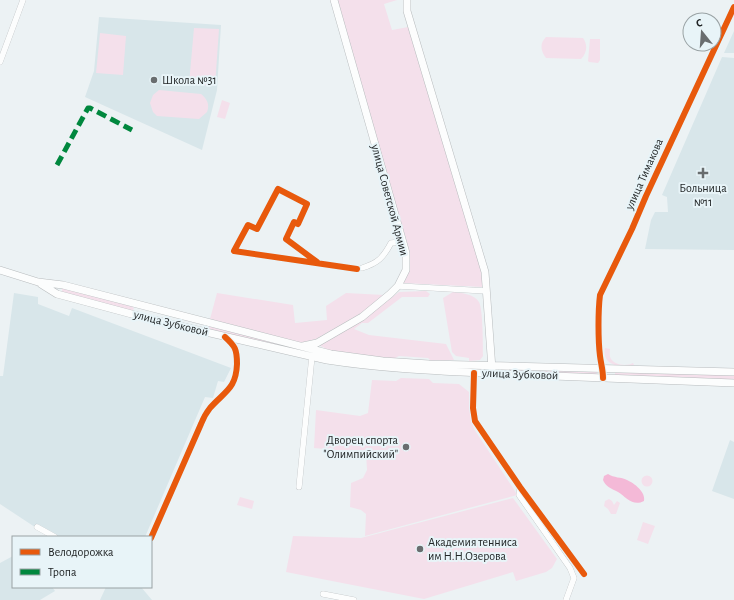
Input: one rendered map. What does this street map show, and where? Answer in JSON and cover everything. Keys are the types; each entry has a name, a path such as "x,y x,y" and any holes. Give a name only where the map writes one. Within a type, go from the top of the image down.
{"main road":[{"name":"улица Советской Армии","path":"299,346 317,343 362,316 398,286 406,270 406,253 334,0"},
{"path":"407,0 407,11 485,272 492,370"},
{"name":"улица Зубковой","path":"0,270 38,282 63,285 299,346 310,353 383,361 603,378 734,383"},
{"name":"улица Зубковой","path":"38,282 57,294 154,320 247,342 310,353 345,362 382,367 474,373 492,370 603,368 734,372"},
{"path":"57,294 55,290 57,287 63,285"},
{"path":"132,314 136,312 136,307 134,304"},
{"path":"142,317 139,313 140,308 145,306"},
{"path":"154,320 158,309"},
{"path":"204,331 201,327 202,323 208,323"},
{"path":"310,353 317,343"}],"street":[{"path":"0,62 23,0"},
{"name":"улица Тимакова","path":"603,378 603,368 600,356 598,304 600,294 632,229 672,138 734,7"},
{"path":"317,262 286,239 294,222 298,224 307,204 278,189 257,229 248,225 234,251 317,262 325,265 359,268 372,265 383,257 391,243 403,242"},
{"path":"398,286 486,291"},
{"path":"152,536 200,424 208,410 223,397 233,383 236,371 237,352 233,343 225,336"},
{"path":"237,352 242,344 247,342"},
{"path":"299,487 310,353"},
{"path":"474,373 473,408 475,421 520,487 584,574"},
{"path":"520,487 519,495 570,568 574,578 566,600"},
{"path":"37,527 53,536"},
{"path":"570,568 577,566"},
{"path":"323,594 354,600"}],"shaded area":[{"path":"337,0 397,0 384,4 392,30 408,27 483,274 483,287 403,283 409,270 410,253"},
{"name":"Школа №31","path":"99,17 221,25 217,90 202,150 85,97 94,71"},
{"path":"194,28 219,29 215,86 189,84"},
{"path":"734,31 734,53 724,53"},
{"path":"100,33 126,36 123,75 96,73"},
{"path":"546,37 583,38 586,46 585,54 581,59 546,58 543,53 542,42"},
{"path":"590,39 600,39 600,60 598,63 588,61"},
{"name":"Больница №11","path":"722,57 734,58 734,250 645,249 651,220 655,212 668,212 667,197 662,195"},
{"path":"159,90 201,94 207,102 207,112 199,119 157,116 153,112 150,103 153,95"},
{"path":"222,100 230,103 225,119 217,117"},
{"path":"65,288 132,305 134,309 131,311 62,292 62,289"},
{"path":"426,291 430,294 428,297 402,297 368,323 362,323 354,329 369,335 446,344 454,360 431,361 428,358 399,356 393,359 328,350 319,345 364,319 399,292"},
{"path":"453,292 464,293 474,297 479,302 482,320 483,344 483,356 480,360 469,361 469,358 456,356 452,352 443,298"},
{"path":"14,293 38,297 38,304 69,316 72,308 231,368 224,382 218,381 213,398 205,397 145,536 48,536 0,504 0,376 3,376"},
{"path":"217,293 293,305 295,323 327,320 326,306 346,293 384,295 360,314 316,339 300,343 210,319"},
{"path":"209,326 299,349 297,350 209,330 206,327"},
{"path":"605,348 610,349 610,358 616,363 628,365 633,363 634,365 618,366 609,362 606,358"},
{"path":"508,370 597,372 596,375"},
{"path":"615,372 734,374 734,380 615,375"},
{"path":"401,378 429,379 433,383 459,384 469,392 470,411 474,429 517,495 365,536 366,514 361,510 350,507 351,483 363,478 367,470 366,453 314,448 316,410 360,416 368,413 372,380 396,381"},
{"path":"730,440 734,442 734,499 712,491"},
{"path":"608,474 630,481 641,491 644,501 640,503 633,502 605,484 603,480 604,476"},
{"path":"647,475 651,477 653,481 651,485 647,487 643,485 641,481 643,477"},
{"path":"240,497 254,501 252,509 237,505"},
{"name":"Академия тенниса им Н.Н.Озерова","path":"513,498 557,559 552,568 546,572 516,581 513,572 424,599 286,572 293,536 361,538"},
{"path":"609,499 614,505 617,501 620,503 616,514 611,514 604,506 605,501"},
{"path":"643,522 655,526 648,544 637,540"},
{"path":"12,557 12,588 53,588 55,591 40,600 0,600 0,563"},
{"path":"106,588 142,588 152,600 100,600"}],"marked path":[{"path":"57,165 88,108 132,130"}],"cycle path":[{"path":"603,378 599,342 600,295 734,7"},
{"path":"317,262 286,239 294,222 298,224 307,204 278,189 257,229 248,225 234,251 357,269"},
{"path":"152,536 205,416 210,408 229,389 234,379 237,355 233,346 225,337"},
{"path":"474,373 473,408 475,421 520,487 584,574"}],"place":[{"name":"Школа №31","path":"154,80"},
{"name":"Больница №11","path":"703,173"},
{"name":"Дворец спорта \"Олимпийский\"","path":"406,447"},
{"name":"Академия тенниса им Н.Н.Озерова","path":"420,549"}]}
